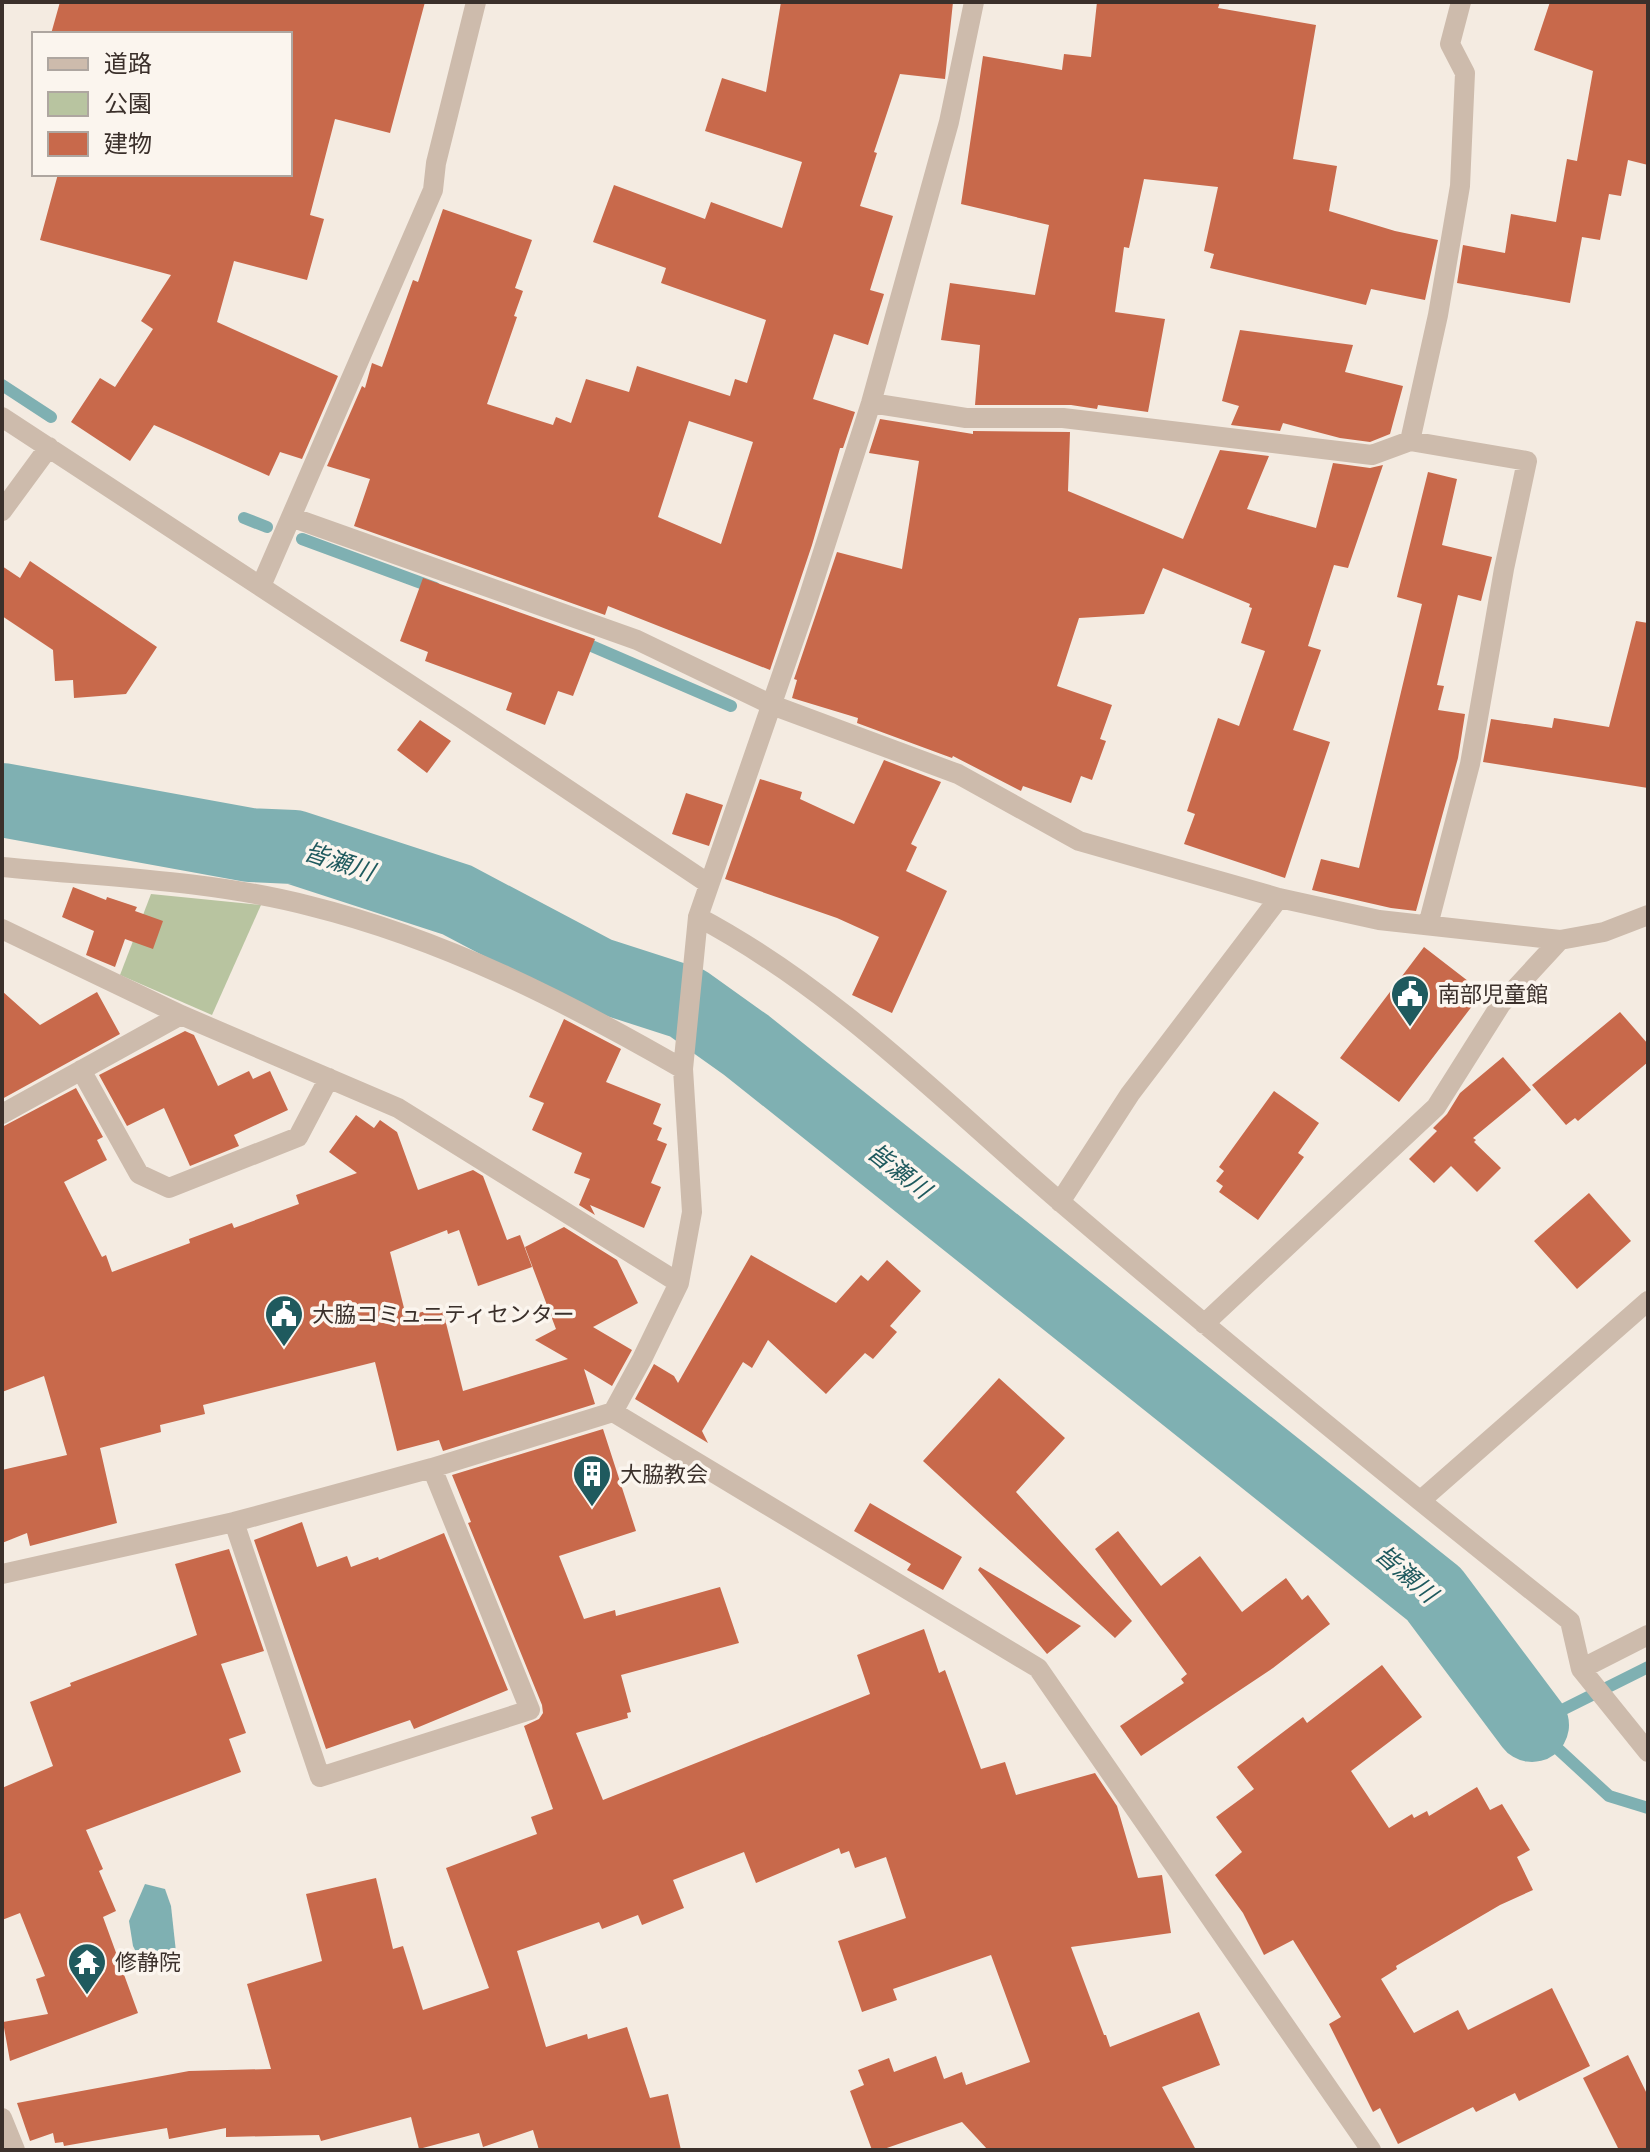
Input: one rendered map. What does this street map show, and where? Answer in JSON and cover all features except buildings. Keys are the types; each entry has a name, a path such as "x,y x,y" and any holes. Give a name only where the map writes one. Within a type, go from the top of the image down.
{"street":[{"path":"261,586 433,190 436,163 476,2"},
{"path":"2,1574 234,1522 432,1468 613,1412 679,1283 692,1212 683,1069 698,917 772,705 871,403 949,122 974,2"},
{"path":"1410,441 1438,315 1460,186 1465,73 1450,44 1461,2"},
{"path":"871,403 966,418 1063,418 1372,455 1410,441 1527,461 1504,569 1470,764 1428,925"},
{"path":"2,417 709,884"},
{"path":"2,511 49,447"},
{"path":"291,517 637,640 772,705 958,774 1079,841 1279,898 1379,920 1560,940 1604,932 1648,915"},
{"path":"2,867 214,888 309,905 417,938 515,980 605,1024 683,1069"},
{"path":"1060,1202 1130,1094 1279,898"},
{"path":"698,917 733,936 856,1023 1204,1324 1570,1621 1581,1669 1648,1752"},
{"path":"2,929 181,1015 398,1108 679,1283"},
{"path":"1204,1324 1436,1107 1501,1004 1560,940"},
{"path":"2,1114 181,1015"},
{"path":"81,1070 139,1174 169,1188 298,1137 329,1078"},
{"path":"1420,1501 1648,1301"},
{"path":"613,1412 1038,1668 1371,2150"},
{"path":"234,1522 320,1777 530,1710 432,1468"},
{"path":"1581,1669 1648,1635"},
{"path":"2,2118 15,2150"}],"green space":[{"path":"151,894 261,905 212,1015 120,975"}],"water":[{"path":"145,1884 165,1889 171,1906 176,1952 161,1967 145,1970 133,1946 129,1921"}],"waterway":[{"path":"2,385 51,417"},
{"path":"244,518 267,527"},
{"path":"302,539 435,588"},
{"path":"580,641 731,706"},
{"name":"皆瀬川","path":"2,800 250,845 294,847 457,900 597,974 687,1003 746,1045 1434,1594 1532,1725"},
{"name":"皆瀬川","path":"1648,1667 1532,1725 1609,1796 1648,1808"}],"place":[{"name":"南部児童館","path":"1410,1028"},
{"name":"大脇コミュニティセンター","path":"284,1348"},
{"name":"大脇教会","path":"592,1508"},
{"name":"修静院","path":"87,1996"}]}
